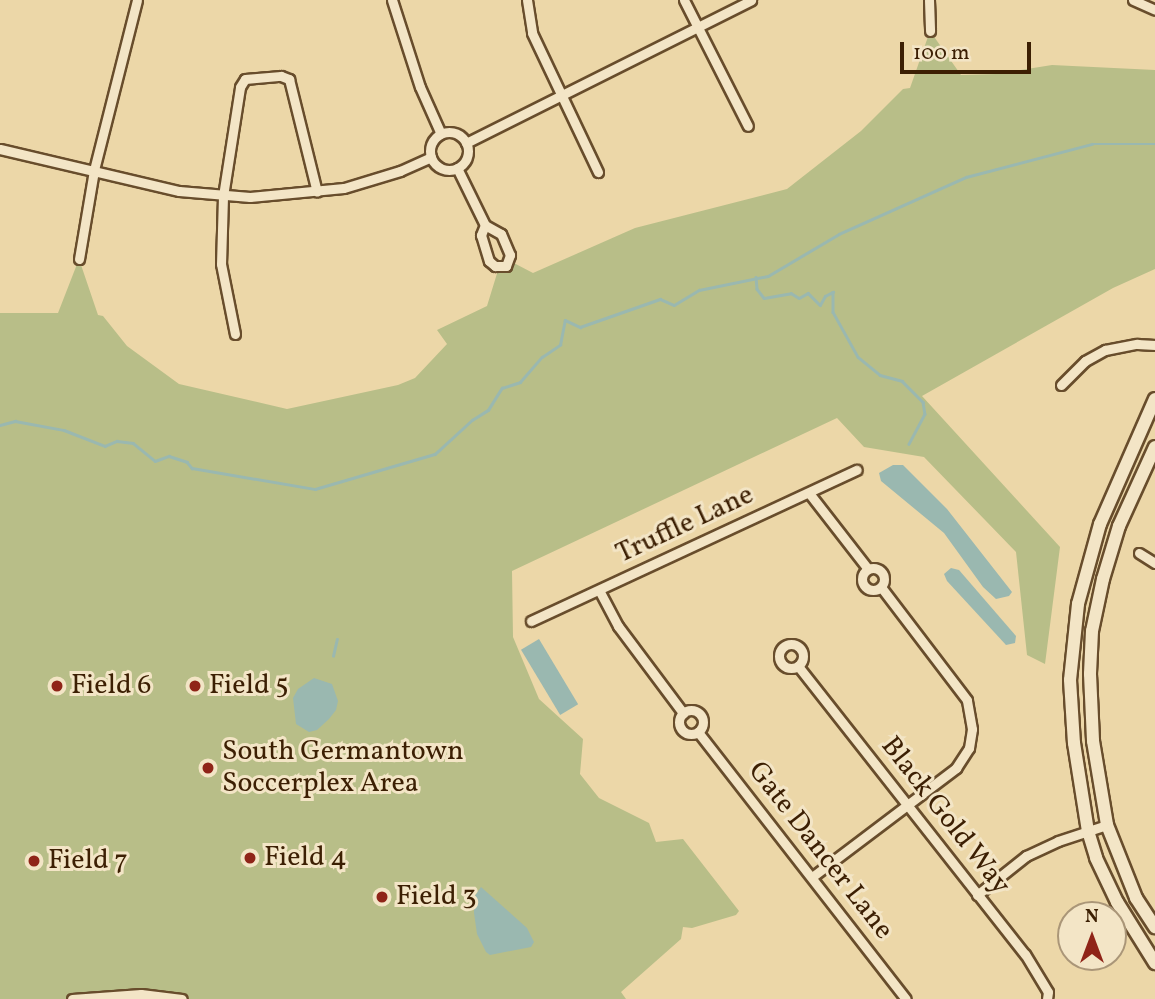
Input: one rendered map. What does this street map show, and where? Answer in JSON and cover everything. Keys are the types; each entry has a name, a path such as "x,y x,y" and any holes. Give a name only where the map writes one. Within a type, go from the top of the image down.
{"main road":[{"path":"1155,399 1100,524 1078,604 1070,680 1074,743 1088,831 1096,858 1117,902 1155,964"},
{"path":"1155,447 1119,526 1102,579 1092,631 1090,674 1093,741 1107,825 1136,898 1155,926"}],"street":[{"path":"79,259 94,170 137,0"},
{"path":"393,0 421,87 441,134"},
{"path":"527,0 532,33 598,172"},
{"path":"684,0 748,126"},
{"path":"466,143 751,0"},
{"path":"929,0 930,31"},
{"path":"1133,0 1155,10"},
{"path":"235,334 221,264 223,196 242,81 286,77 291,83 317,192"},
{"path":"452,133 466,143 467,154 457,168 439,167 431,157 431,146 441,134 452,133"},
{"path":"0,149 155,186 223,196 276,197 317,192 400,171 431,157"},
{"path":"457,168 485,225 501,234 510,255 506,266 495,266 489,261 481,235 485,225"},
{"path":"1061,385 1084,361 1105,350 1137,344 1155,345"},
{"name":"Truffle Lane","path":"531,621 857,470"},
{"path":"809,493 867,569 881,572 884,580 881,587"},
{"path":"1139,553 1155,563"},
{"path":"867,569 862,578 864,586 871,590 881,587"},
{"path":"813,877 956,768 969,748 972,729 967,701 881,587"},
{"name":"Gate Dancer Lane","path":"599,590 618,626 683,713"},
{"name":"Black Gold Way","path":"798,666 1025,954 1048,992 1047,999"},
{"name":"Gate Dancer Lane","path":"695,711 701,717 702,725 698,732 688,734 681,728 680,719 683,713 695,711"},
{"name":"Gate Dancer Lane","path":"698,732 906,999"},
{"path":"977,895 1026,856 1107,825"},
{"path":"72,999 141,994 182,999"}],"green space":[{"path":"930,31 961,75 996,74 1052,65 1155,70 1155,269 1113,288 922,396 1060,547 1045,664 1027,655 1016,552 924,457 864,447 837,418 512,571 513,637 539,699 583,739 580,774 599,798 649,823 656,842 683,839 739,911 736,915 692,928 683,927 681,939 621,992 626,999 0,999 0,313 58,313 79,259 98,315 103,316 127,346 179,384 287,409 398,385 415,378 447,344 437,330 487,306 499,267 510,261 533,273 635,228 787,189 861,131 903,89 910,88"}],"water":[{"path":"893,465 903,465 947,509 1012,592 1009,596 996,599 983,587 944,533 881,481 879,473"},
{"path":"951,568 959,570 1016,636 1015,643 1006,645 947,581 944,574"},
{"path":"539,639 578,704 560,715 521,650"},
{"path":"314,678 332,684 338,701 336,710 329,719 317,730 309,732 296,724 293,698 298,689"},
{"path":"481,887 527,928 534,942 531,947 490,955 486,952 477,934 474,913 474,897"}],"waterway":[{"path":"0,425 15,421 64,430 105,446 117,441 133,443 155,461 169,456 187,462 192,468 315,489 435,454 472,420 488,410 502,388 520,382 542,357 560,345 565,320 580,327 660,299 674,305 699,290 768,276 839,234 966,177 1092,144 1155,144"},
{"path":"756,277 757,289 764,298 791,293 799,298 808,293 820,305 825,296 833,292 833,312 858,357 880,375 902,381 923,402 925,414 909,444"},
{"path":"333,656 337,639"}],"place":[{"name":"Field 6","path":"57,686"},
{"name":"Field 5","path":"195,686"},
{"name":"South Germantown Soccerplex Area","path":"208,768"},
{"name":"Field 4","path":"250,858"},
{"name":"Field 7","path":"34,861"},
{"name":"Field 3","path":"382,897"}]}
